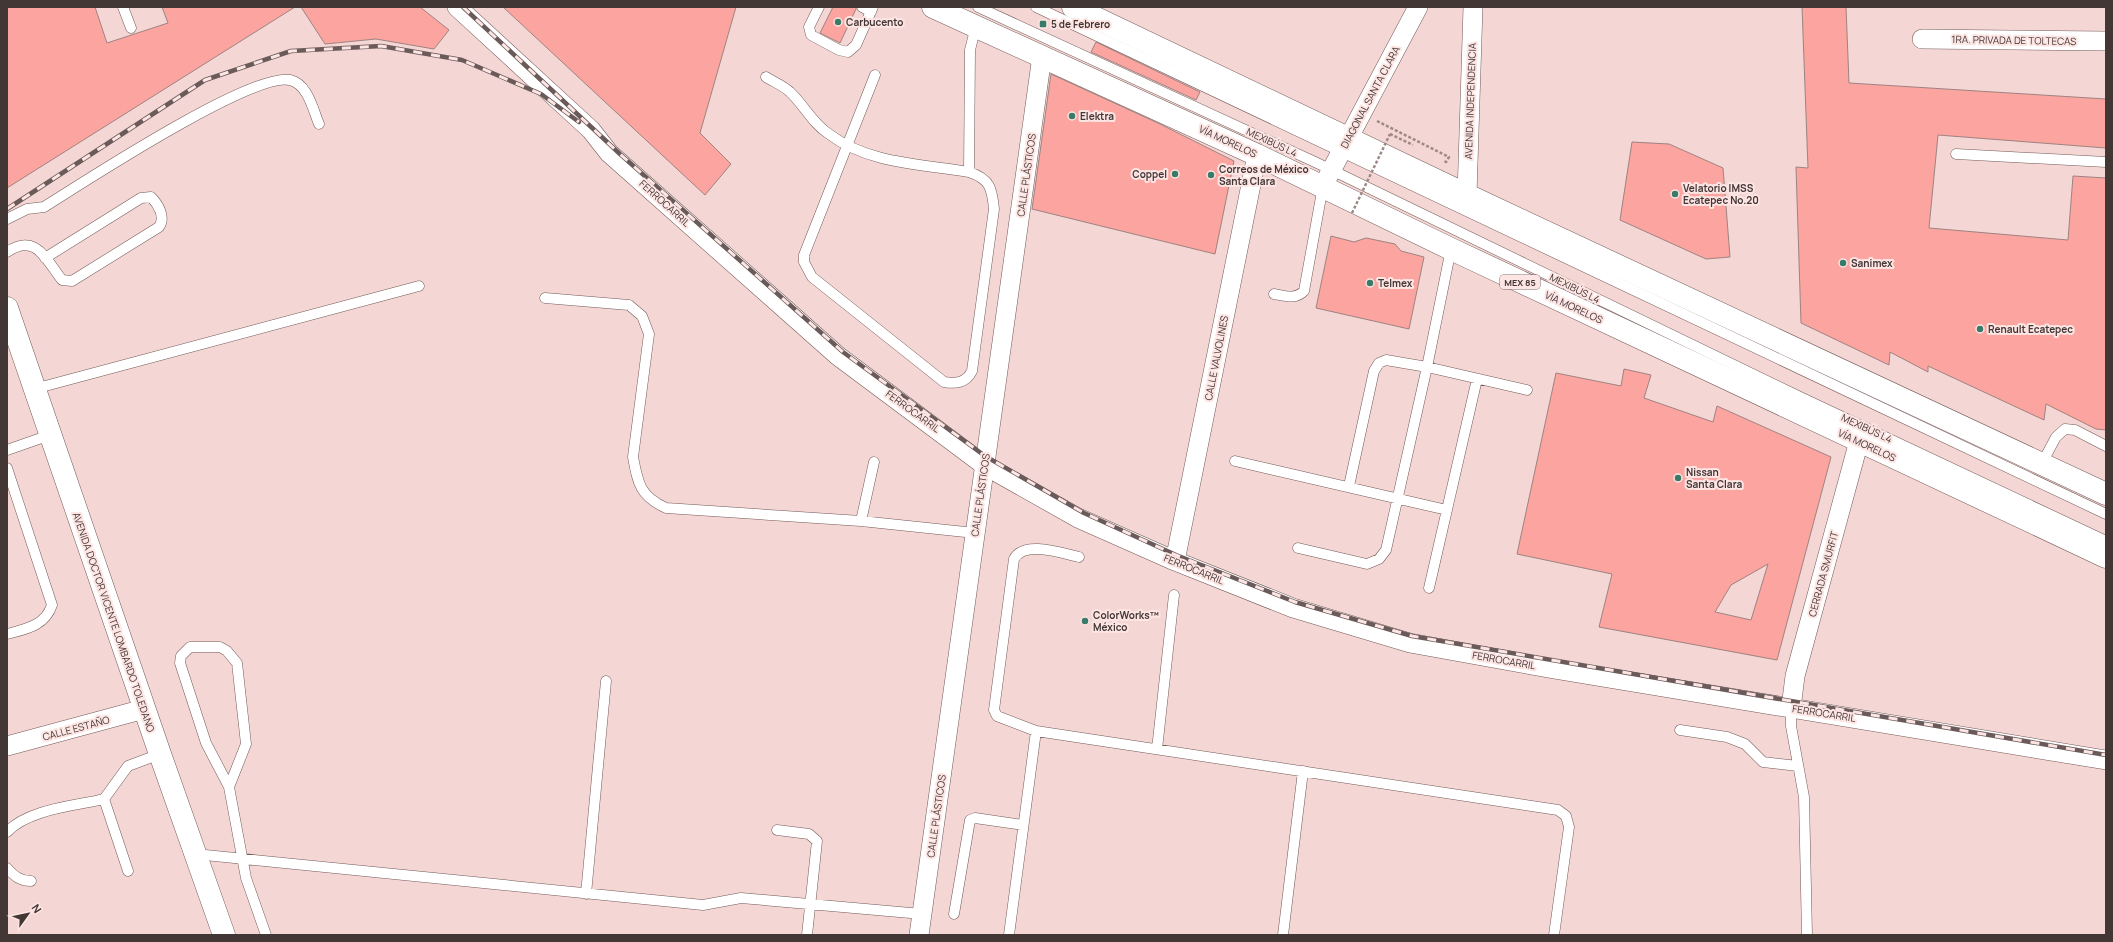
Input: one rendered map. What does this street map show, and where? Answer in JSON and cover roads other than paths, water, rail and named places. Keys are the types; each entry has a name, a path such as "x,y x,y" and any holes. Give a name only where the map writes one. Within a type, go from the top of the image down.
{"main road":[{"name":"VÍA MORELOS","path":"933,7 977,17 1042,56 1257,154 1327,178 1451,249 2106,557"},
{"path":"1073,7 1344,145 1467,194 2106,494"},
{"name":"AVENIDA DOCTOR VICENTE LOMBARDO TOLEDANO","path":"7,308 144,709 224,935"}],"street":[{"name":"FERROCARRIL","path":"457,7 590,130 609,153 838,356 984,465 1078,518 1175,561 1293,608 1410,643 2106,760"},
{"name":"DIAGONAL SANTA CLARA","path":"1327,178 1418,7"},
{"name":"AVENIDA INDEPENDENCIA","path":"1467,194 1473,7"},
{"name":"1RA. PRIVADA DE TOLTECAS","path":"1922,39 2106,42"},
{"name":"CALLE PLÁSTICOS","path":"919,935 1042,56"},
{"name":"CALLE VALVOLINES","path":"1175,561 1257,154"},
{"name":"CERRADA SMURFIT","path":"1791,708 1796,676 1859,441"},
{"name":"CALLE ESTAÑO","path":"7,746 144,709"}],"lane":[{"path":"123,7 130,28"},
{"path":"818,7 809,27 811,35 844,52 852,49 856,45 869,9"},
{"name":"MEXIBÚS L4","path":"1036,7 1344,145 2106,514"},
{"path":"969,172 970,50 977,17"},
{"name":"MEXIBÚS L4","path":"977,17 1798,396 2106,541"},
{"path":"766,77 789,91 812,121 830,135 847,144 860,151 878,158 969,172 980,175 986,181 993,195 994,209 972,371 968,378 962,382 944,382 812,277 804,262 804,255 847,144 875,75"},
{"path":"7,219 27,209 44,207 149,142 219,103 248,90 276,81 289,80 302,87 319,124"},
{"path":"1956,154 2106,162"},
{"path":"1274,294 1291,297 1300,295 1304,291 1327,178"},
{"path":"7,252 20,245 27,244 41,252 45,258 62,280 77,280 159,227 162,220 161,213 150,198 141,198 45,258"},
{"path":"1298,548 1367,564 1373,563 1386,550 1427,367 1451,249"},
{"path":"34,389 419,286"},
{"path":"544,298 629,305 642,316 649,334 633,458 637,478 644,493 652,501 666,508 861,521 975,533"},
{"path":"1349,486 1376,367 1386,360 1427,367 1527,390"},
{"path":"1429,588 1476,379"},
{"path":"2042,463 2056,436 2064,430 2075,430 2106,446"},
{"path":"7,450 50,435"},
{"path":"1235,461 1349,486 1447,510"},
{"path":"861,521 874,462"},
{"path":"7,468 51,596 52,605 49,615 40,623 31,628 7,634"},
{"path":"1079,557 1030,548 1020,551 1014,559 994,710 1000,719 1036,731 1562,812 1569,820 1570,827 1554,935"},
{"path":"1157,749 1174,595"},
{"path":"229,787 246,744 237,663 228,651 220,647 190,647 181,656 180,663 206,743 229,787 251,895 266,935"},
{"path":"586,894 606,681"},
{"path":"1791,708 1791,726 1804,797 1807,935"},
{"path":"1680,730 1728,737 1744,744 1763,762 1798,766"},
{"path":"1009,935 1036,731"},
{"path":"7,832 17,823 31,815 104,799 128,766 160,754"},
{"path":"1283,935 1302,772"},
{"path":"104,799 128,871"},
{"path":"954,914 970,820 975,818 1023,825"},
{"path":"778,830 809,834 817,841 807,935"},
{"path":"195,854 703,905 741,898 922,914"},
{"path":"7,868 12,875 23,881 31,880"}],"railway":[{"path":"463,7 620,154 843,352 985,456 1084,513 1176,555 1295,602 1412,636 2106,755"},
{"path":"7,209 205,80 291,51 381,46 462,60 541,94 579,122"}],"place":[{"name":"Carbucento","path":"838,22"},
{"name":"5 de Febrero","path":"1043,24"},
{"name":"Elektra","path":"1072,116"},
{"name":"Coppel","path":"1175,174"},
{"name":"Correos de México Santa Clara","path":"1211,175"},
{"name":"Velatorio IMSS Ecatepec No.20","path":"1675,194"},
{"name":"Sanimex","path":"1843,263"},
{"name":"Telmex","path":"1370,283"},
{"name":"Renault Ecatepec","path":"1980,329"},
{"name":"Nissan Santa Clara","path":"1678,478"},
{"name":"ColorWorks™ México","path":"1085,621"}]}
